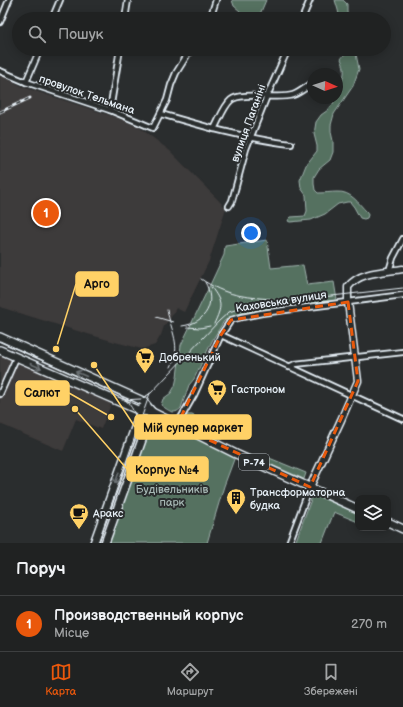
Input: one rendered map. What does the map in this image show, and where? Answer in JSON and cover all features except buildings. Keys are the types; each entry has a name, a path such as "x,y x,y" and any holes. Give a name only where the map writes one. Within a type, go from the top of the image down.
{"main road":[{"path":"310,487 358,381 347,289 352,282 358,278 376,273 403,270"},
{"name":"Р-74","path":"0,337 144,402 152,412"},
{"name":"Р-74","path":"0,350 140,411 152,412 236,454 355,508"},
{"path":"94,543 144,402"},
{"path":"105,543 152,412"},
{"path":"391,523 403,529"}],"street":[{"path":"0,22 9,0"},
{"path":"55,12 60,0"},
{"path":"126,12 128,0"},
{"path":"212,12 216,0"},
{"path":"305,12 310,0"},
{"path":"26,82 37,56"},
{"path":"110,110 119,56"},
{"path":"187,56 176,73 161,114 214,129 291,144"},
{"name":"вулиця Паганіні","path":"229,206 232,201 246,149 285,56"},
{"name":"провулок Тельмана","path":"0,71 26,82 110,110 153,128 161,114"},
{"path":"214,129 226,106 233,98 244,96 292,95 307,86"},
{"path":"389,271 393,258 403,238"},
{"name":"Каховська вулиця","path":"177,425 194,395 221,335 231,320 242,317 403,295"},
{"path":"221,335 403,419"},
{"path":"290,367 295,364 403,352"},
{"path":"0,394 16,358"},
{"path":"289,543 310,487"}],"highlighted area":[{"path":"348,302 358,381 310,487 177,425 221,335 231,320"}],"shaded area":[{"path":"0,75 23,87 112,116 139,127 170,151 226,208 209,261 184,312 176,308 164,326 155,345 142,349 0,307"},
{"path":"0,350 113,399 101,429 76,419 63,451 0,424"}],"green space":[{"path":"232,0 266,0 261,12 240,12 234,6"},
{"path":"335,0 343,0 347,4 347,12 338,12"},
{"path":"343,56 356,56 359,69 353,86 343,101 344,71 341,59"},
{"path":"333,104 341,104 334,114 331,125 333,152 330,160 319,169 314,177 315,190 318,193 346,193 357,201 367,212 367,218 360,218 350,202 347,202 338,204 325,214 311,220 290,222 288,221 291,217 305,216 307,211 306,195 301,188 300,180 306,165 317,151 314,134 316,122 321,115"},
{"path":"267,240 271,268 303,265 307,285 334,282 337,300 237,314 224,321 213,339 194,379 189,385 181,408 176,412 169,410 161,405 163,399 171,393 175,386 181,345 224,255 225,246"},
{"name":"Будівельників парк","path":"152,412 236,454 224,486 207,543 105,543"},
{"path":"188,415 192,415 221,430 224,437 219,439 189,424 184,420"},
{"path":"262,455 306,473 304,479 260,460"},
{"path":"313,494 355,513 355,521 334,512 322,543 295,543"}],"tram line":[{"path":"201,279 210,285 236,295 273,299"},
{"path":"182,326 197,321 207,311 210,297 205,282"},
{"path":"211,287 218,297 220,305 219,313 214,324"},
{"path":"122,400 141,399 151,393 229,312 278,302 403,288"},
{"path":"167,310 176,345 176,352 171,367"},
{"path":"156,317 173,322"},
{"path":"187,327 200,328 210,326"},
{"path":"0,341 120,395 125,399 134,412 139,433"},
{"path":"98,543 150,393"}],"railway":[{"path":"0,112 30,98"}],"place":[{"name":"Производственный корпус","path":"46,213"},
{"name":"Арго","path":"56,349"},
{"name":"Мій супер маркет","path":"94,365"},
{"name":"Добренький","path":"145,374"},
{"name":"Гастроном","path":"217,406"},
{"name":"Корпус №4","path":"75,409"},
{"name":"Салют","path":"111,417"},
{"name":"Трансформаторна будка","path":"236,515"},
{"name":"Аракс","path":"79,530"}]}
